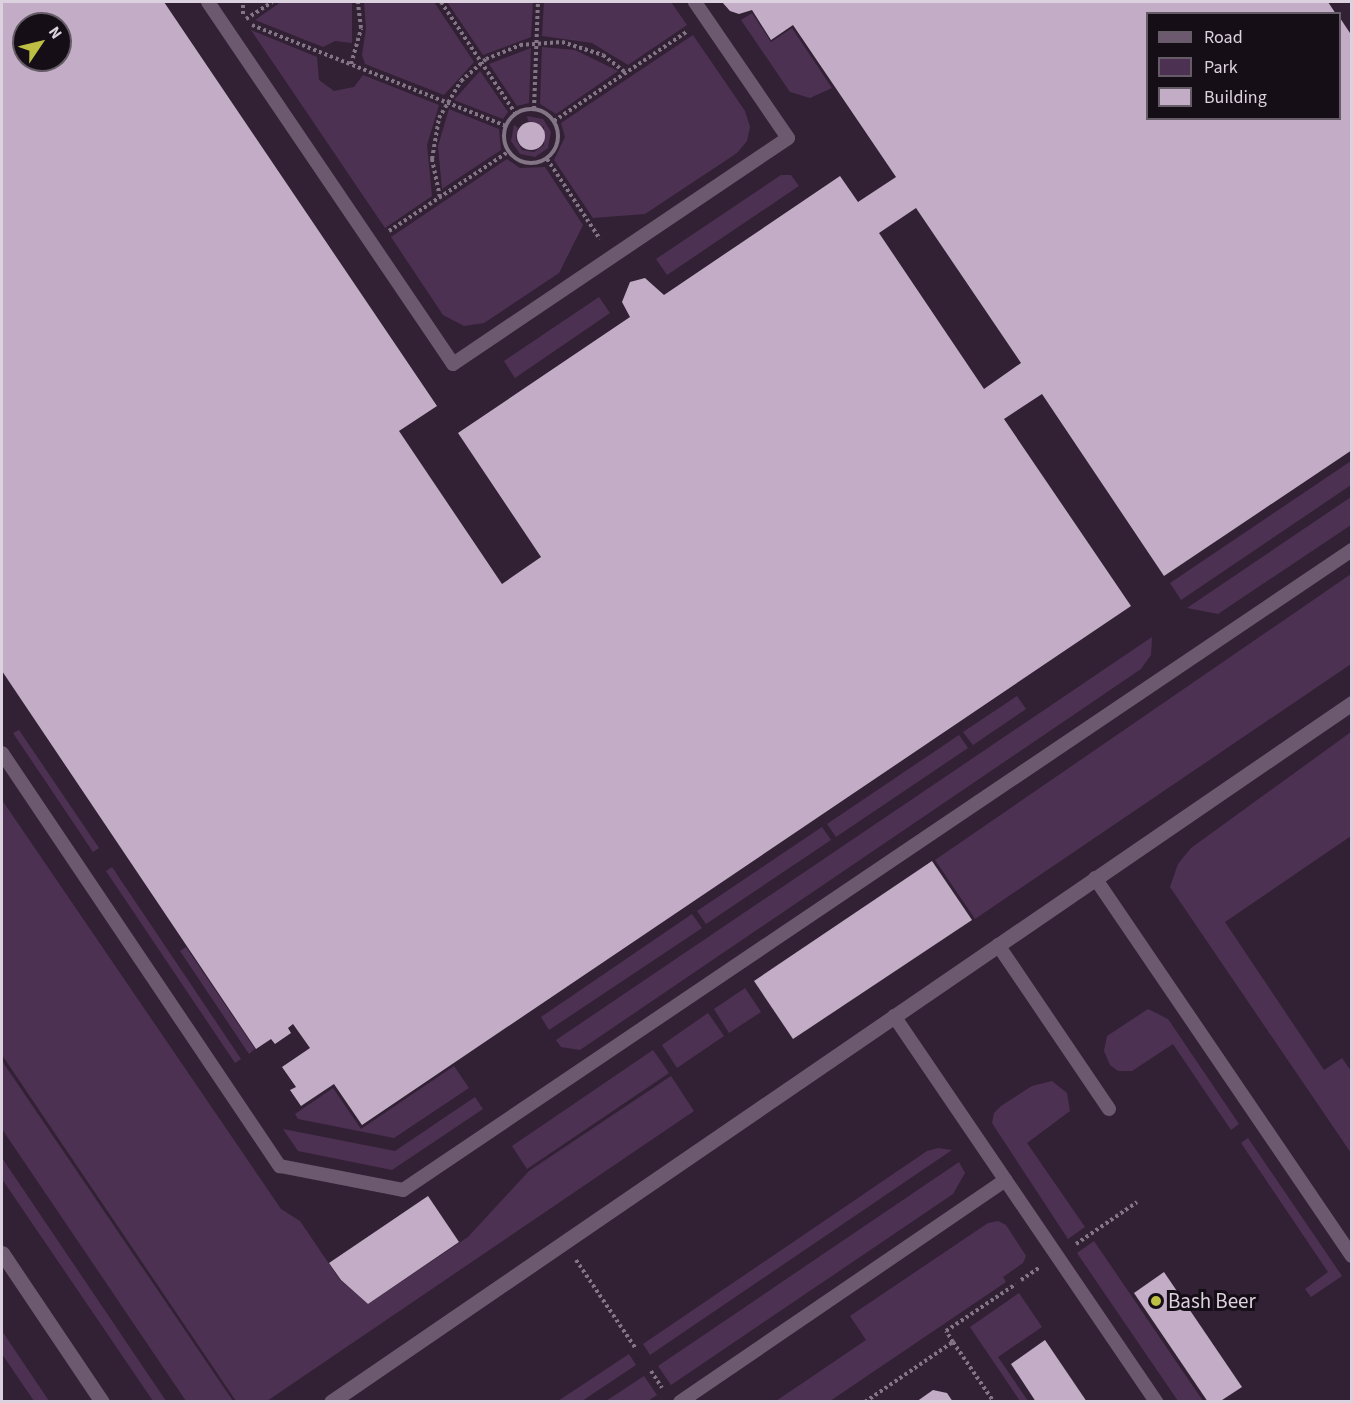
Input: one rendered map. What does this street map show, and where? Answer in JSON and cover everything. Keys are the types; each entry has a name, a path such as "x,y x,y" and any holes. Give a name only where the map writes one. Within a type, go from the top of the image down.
{"street":[{"path":"331,1401 1352,703"},
{"path":"2,1253 102,1401"}],"lane":[{"path":"208,2 453,364 788,138 695,2"},
{"path":"2,753 280,1166 403,1190 1352,550"},
{"path":"1095,878 1352,1256"},
{"path":"998,945 1109,1109"},
{"path":"894,1016 1156,1401"},
{"path":"680,1401 1005,1180"}],"path":[{"path":"272,2 243,21 506,126"},
{"path":"351,64 361,28 358,2"},
{"path":"441,2 515,113"},
{"path":"534,109 538,2"},
{"path":"554,121 690,30"},
{"path":"440,197 433,174 433,145 446,102 461,81 482,63 507,49 537,42 562,42 590,49 626,72"},
{"path":"534,109 554,121 558,141 547,159 526,164 508,152 504,142 506,126 515,113 534,109"},
{"path":"387,233 508,152"},
{"path":"547,159 604,246"},
{"path":"1080,1241 1137,1202"},
{"path":"563,1242 636,1349"},
{"path":"994,1401 946,1331 1016,1284"},
{"path":"865,1401 953,1342"},
{"path":"651,1371 664,1390"}],"green space":[{"path":"281,2 352,2 352,43 335,41 323,47 255,20"},
{"path":"364,2 434,2 474,62 444,95 365,64 362,55 366,28"},
{"path":"447,2 533,2 531,37 483,55"},
{"path":"544,2 671,2 687,25 628,65 592,43 542,36"},
{"path":"752,13 771,42 792,28 832,88 810,98 790,92 741,20"},
{"path":"251,30 317,57 319,80 334,91 354,87 363,75 439,105 427,145 432,196 385,228"},
{"path":"693,35 745,111 750,127 747,141 737,153 645,214 593,218 554,160 565,137 561,123"},
{"path":"542,47 575,50 618,71 556,114 540,104"},
{"path":"531,48 529,103 517,106 489,64"},
{"path":"480,71 508,112 503,119 454,100"},
{"path":"449,109 499,129 501,150 442,189 438,146"},
{"path":"527,116 543,119 551,132 548,148 535,157 520,154 511,141 514,125 518,128 516,140 522,150 534,152 544,145 544,127 528,121"},
{"path":"507,159 520,168 545,167 583,225 559,273 484,323 464,326 443,315 391,237"},
{"path":"781,175 791,175 799,186 667,275 656,259"},
{"path":"599,297 610,313 515,378 504,361"},
{"path":"1351,461 1351,485 1181,600 1170,583"},
{"path":"1351,497 1351,525 1218,614 1187,608"},
{"path":"1351,574 1351,664 975,919 935,860"},
{"path":"1152,637 1151,655 1141,669 580,1050 561,1047 556,1040"},
{"path":"1017,696 1026,709 973,745 963,732"},
{"path":"19,730 99,848 93,852 13,733"},
{"path":"1351,732 1351,836 1225,922 1324,1070 1342,1058 1351,1071 1351,1153 1170,887 1178,864 1191,848"},
{"path":"959,735 968,748 836,837 827,824"},
{"path":"2,800 281,1209 300,1221 340,1280 368,1304 468,1237 529,1171 671,1076 694,1111 267,1401 236,1401 2,1055"},
{"path":"822,827 831,840 706,924 697,911"},
{"path":"112,867 241,1059 235,1063 106,871"},
{"path":"692,914 702,928 549,1030 541,1017"},
{"path":"186,947 255,1049 249,1054 180,951"},
{"path":"745,988 761,1012 729,1033 714,1009"},
{"path":"1148,1009 1168,1019 1239,1124 1231,1130 1173,1044 1132,1071 1118,1071 1110,1065 1104,1051 1107,1036"},
{"path":"708,1013 724,1036 677,1068 662,1045"},
{"path":"653,1050 669,1073 527,1169 512,1146"},
{"path":"2,1061 233,1401 186,1401 2,1129"},
{"path":"454,1066 469,1088 394,1138 298,1119 295,1114 333,1088 361,1129"},
{"path":"1052,1081 1067,1093 1070,1111 1027,1143 1085,1227 1068,1239 992,1123 994,1113 1001,1106 1032,1086"},
{"path":"475,1097 483,1109 392,1170 298,1151 283,1129 395,1151"},
{"path":"1248,1138 1342,1276 1311,1297 1305,1289 1328,1272 1241,1143"},
{"path":"938,1148 952,1150 650,1355 643,1344 927,1151"},
{"path":"2,1158 166,1401 153,1401 2,1179"},
{"path":"959,1162 965,1173 953,1194 671,1385 658,1366"},
{"path":"998,1221 1006,1225 1026,1256 1023,1263 1003,1277 1006,1282 830,1401 776,1401 866,1340 850,1316 988,1223"},
{"path":"1094,1241 1203,1401 1178,1401 1077,1253"},
{"path":"1019,1293 1042,1327 998,1357 1028,1401 1020,1401 970,1327"},
{"path":"2,1331 49,1401 34,1401 2,1354"},
{"path":"629,1354 636,1365 582,1401 558,1401"},
{"path":"644,1376 657,1395 648,1401 606,1401"}],"building":[{"path":"2,2 164,2 437,406 399,431 502,584 541,557 458,433 630,317 622,302 630,282 645,278 664,295 840,176 858,202 896,177 793,25 771,40 752,10 739,14 730,11 722,2 1328,2 1335,12 1146,12 1146,120 1341,120 1341,20 1352,36 1352,450 1164,576 1042,394 1004,419 1131,606 362,1125 334,1084 301,1106 290,1090 296,1087 282,1067 310,1048 293,1024 288,1028 291,1033 275,1044 271,1039 256,1049 2,671","holes":["916,208 1021,363 984,389 879,233"]},
{"path":"531,122 541,126 545,136 541,146 531,150 521,146 517,136 521,126"},
{"path":"932,861 972,920 793,1039 754,981"},
{"path":"428,1196 459,1242 368,1304 341,1280 329,1263"},
{"path":"1164,1272 1242,1387 1219,1402 1208,1402 1134,1293"},
{"path":"1045,1340 1087,1402 1036,1402 1011,1364"},
{"path":"933,1390 947,1393 953,1402 916,1402"}],"place":[{"name":"Bash Beer","path":"1156,1301"}]}
